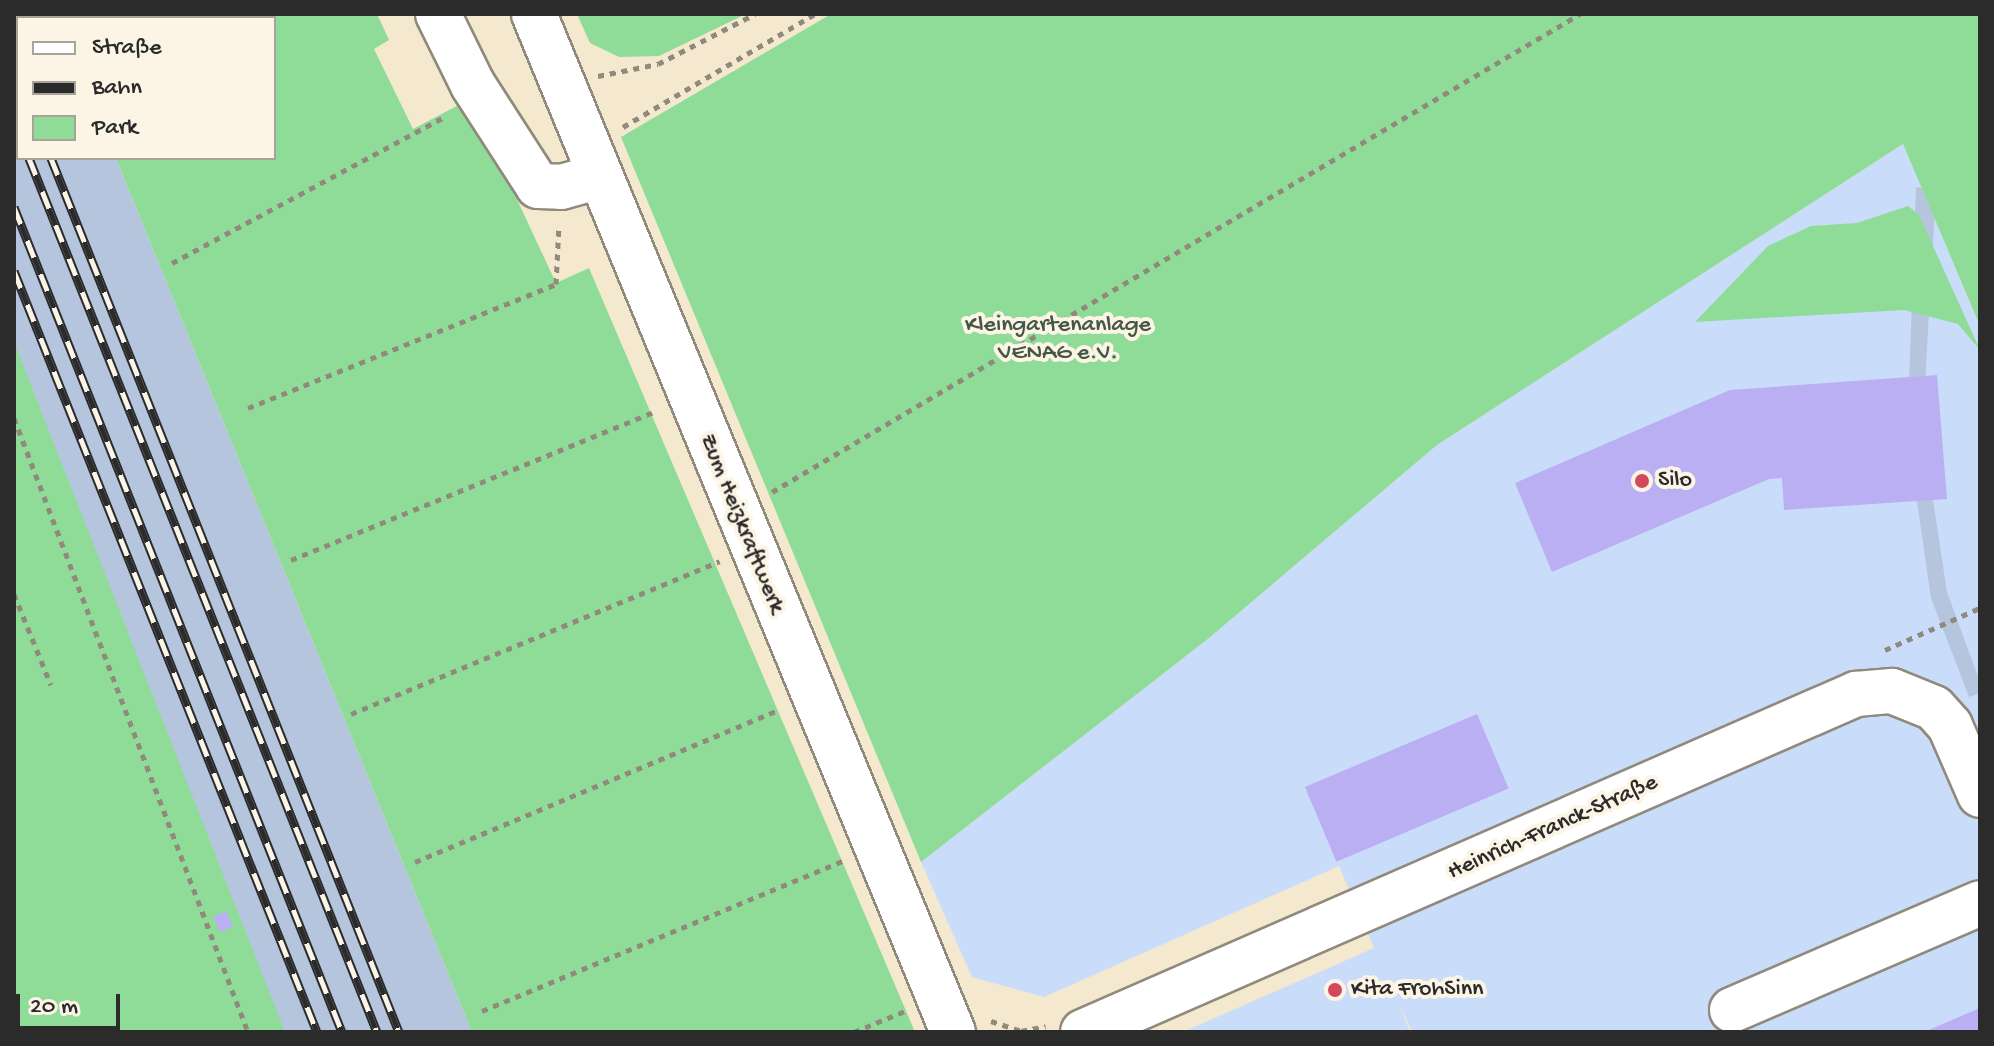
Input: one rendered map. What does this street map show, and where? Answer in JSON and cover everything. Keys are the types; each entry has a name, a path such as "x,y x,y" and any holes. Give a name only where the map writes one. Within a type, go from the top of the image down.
{"street":[{"path":"438,14 480,98 538,186 583,169"},
{"name":"Zum Heizkraftwerk","path":"534,14 562,79 583,169 970,1025"},
{"name":"Heinrich-Franck-Straße","path":"1072,1026 1856,694 1892,691 1934,708 1950,726 1980,795"},
{"path":"1732,1010 1980,903"}],"path":[{"path":"562,79 658,64 755,14"},
{"path":"248,408 556,284 583,169 815,14"},
{"path":"735,510 1580,14"},
{"path":"172,263 480,98"},
{"path":"291,560 665,408"},
{"path":"14,418 248,1032"},
{"path":"351,714 729,558"},
{"path":"14,594 51,685"},
{"path":"1882,652 1980,608"},
{"path":"415,862 791,705"},
{"path":"482,1011 854,856"},
{"path":"854,1032 917,1006"},
{"path":"970,1025 1021,1031 1072,1026"}],"shaded area":[{"path":"14,14 36,16 16,16 16,160 117,160 472,1032 276,1032 14,367"},
{"path":"1903,144 1980,326 1980,1032 1412,1032 1399,1004 1410,1032 1183,1032 1374,948 1339,866 1044,997 972,977 921,862 1209,638 1437,445"},
{"path":"1916,187 1936,190 1925,384 1932,493 1947,592 1980,682 1980,693 1969,697 1931,598 1916,495 1909,384"}],"green space":[{"path":"58,14 377,14 389,40 374,49 413,129 470,99 556,283 589,268 915,1032 472,1032 117,160 276,160 276,16"},
{"path":"577,14 746,14 659,56 619,57 590,43"},
{"name":"Kleingartenanlage VENAG e.V.","path":"831,14 1980,14 1980,326 1903,144 1437,445 1209,638 921,862 621,137"},
{"path":"1908,206 1919,215 1980,350 1958,324 1904,310 1695,322 1768,246 1811,226 1857,223"},
{"path":"14,342 285,1032 14,1032"}],"building":[{"path":"1937,375 1947,499 1784,510 1782,478 1769,479 1552,572 1515,483 1730,390"},
{"path":"1477,714 1509,789 1337,862 1305,787"},
{"path":"226,911 233,927 220,932 213,917"},
{"path":"1980,1008 1980,1032 1924,1032"}],"railway":[{"path":"14,64 16,69"},
{"path":"14,120 16,125"},
{"path":"30,160 377,1032"},
{"path":"52,160 399,1032"},
{"path":"14,207 342,1032"},
{"path":"14,271 317,1032"}],"place":[{"name":"Silo","path":"1642,481"},
{"name":"Kita FrohSinn","path":"1335,990"}]}
